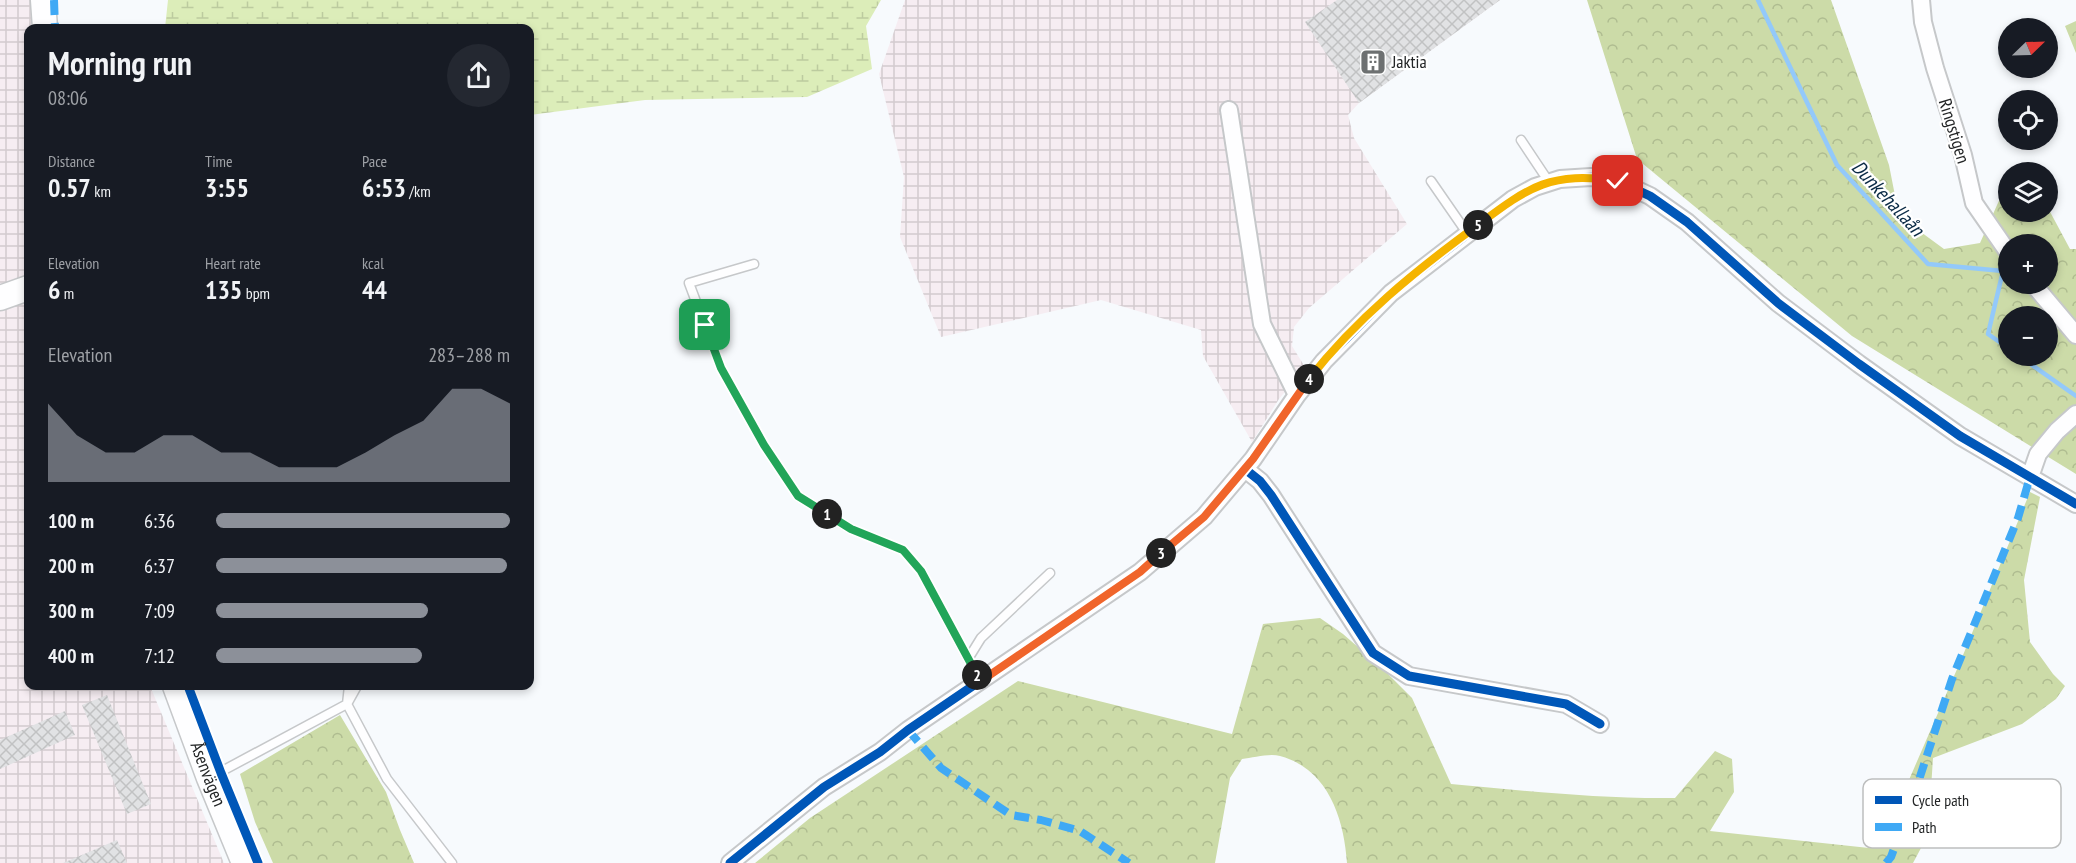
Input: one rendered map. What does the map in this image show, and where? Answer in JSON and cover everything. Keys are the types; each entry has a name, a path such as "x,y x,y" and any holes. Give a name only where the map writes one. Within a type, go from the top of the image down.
{"street":[{"path":"43,0 45,24"},
{"name":"Ringstigen","path":"1921,0 1923,22 1935,68 1963,155 1974,203 1998,238"},
{"path":"1229,110 1262,324 1297,395"},
{"path":"730,863 824,788 880,752 908,730 1140,572 1204,517 1245,469 1324,361 1391,292 1513,199 1535,187 1560,179 1591,177 1618,181 1650,196 1687,222 1778,303 1859,364 1960,436 2076,504"},
{"path":"0,298 24,289"},
{"path":"2041,294 2076,334"},
{"path":"2030,477 2038,454 2057,431 2076,414"},
{"path":"1245,469 1272,495 1373,653 1409,676 1566,704 1600,724"},
{"name":"Åsenvägen","path":"176,690 244,863"}],"lane":[{"path":"1521,140 1549,182"},
{"path":"1431,181 1467,233"},
{"path":"754,264 689,283 721,368 764,445 798,496 851,529 903,550 921,571 981,681"},
{"path":"968,659 981,638 1050,573"},
{"path":"349,690 347,704 387,779 452,863"},
{"path":"209,778 347,704 355,690"}],"shaded area":[{"path":"0,0 31,0 33,24 24,24 24,690 152,690 224,863 0,863"},
{"path":"905,0 1500,0 1359,103 1348,115 1354,138 1407,224 1309,308 1294,327 1292,346 1305,367 1279,399 1252,442 1203,356 1201,330 1101,300 941,337 900,237 904,177 879,74"}],"green space":[{"path":"168,0 881,0 866,26 872,69 807,97 645,100 534,114 534,24 165,24"},
{"path":"1587,0 1831,0 1889,165 1899,216 1944,249 1980,243 1998,203 1998,222 2056,222 2070,249 2076,249 2076,474 1852,336 1637,159"},
{"path":"2076,21 2076,53 2065,26"},
{"path":"2030,492 2040,497 2024,580 2030,642 2053,674 2065,686 2056,699 2022,724 1933,758 1932,779 1909,779"},
{"path":"1320,618 1343,634 1412,698 1451,784 1591,796 1675,798 1715,751 1732,759 1734,792 1710,831 1863,848 1921,848 1913,863 1347,863 1337,813 1322,784 1297,762 1271,755 1242,759 1230,778 1215,863 755,863 810,818 1018,681 1232,734 1263,624"},
{"path":"340,715 386,792 414,863 273,863 255,822 240,774"}],"building":[{"name":"Jaktia","path":"1337,0 1500,0 1359,103 1305,22"},
{"path":"107,695 151,804 127,814 82,705"},
{"path":"65,711 75,735 0,769 0,740"},
{"path":"117,840 127,863 63,863"}],"waterway":[{"name":"Dunkehallaån","path":"1758,0 1837,165 1928,264 2003,271 1988,334 1998,341"},
{"name":"Dunkehallaån","path":"2033,366 2076,396"}],"marked path":[{"path":"54,0 55,24"},
{"path":"1919,779 1952,679 2018,518 2030,477"},
{"path":"908,730 941,768 1011,815 1041,820 1080,831 1129,863"},
{"path":"1886,863 1894,848"}],"cycle path":[{"path":"730,863 824,787 880,752 908,730 1140,572 1204,517 1253,459 1297,395 1324,361 1391,293 1513,199 1535,187 1560,179 1591,177 1618,181 1650,196 1687,222 1778,303 1859,364 1960,436 2076,504"},
{"path":"1245,469 1260,481 1271,495 1373,653 1409,676 1566,704 1600,724"},
{"path":"190,690 258,863"}],"place":[{"name":"Jaktia","path":"1373,62"}],"route":[{"path":"705,325 721,368 764,445 798,496 851,529 903,550 921,571 981,681 1140,572 1204,517 1253,459 1297,395 1324,361 1391,292 1513,199 1535,187 1560,179 1591,177 1618,181"}]}
